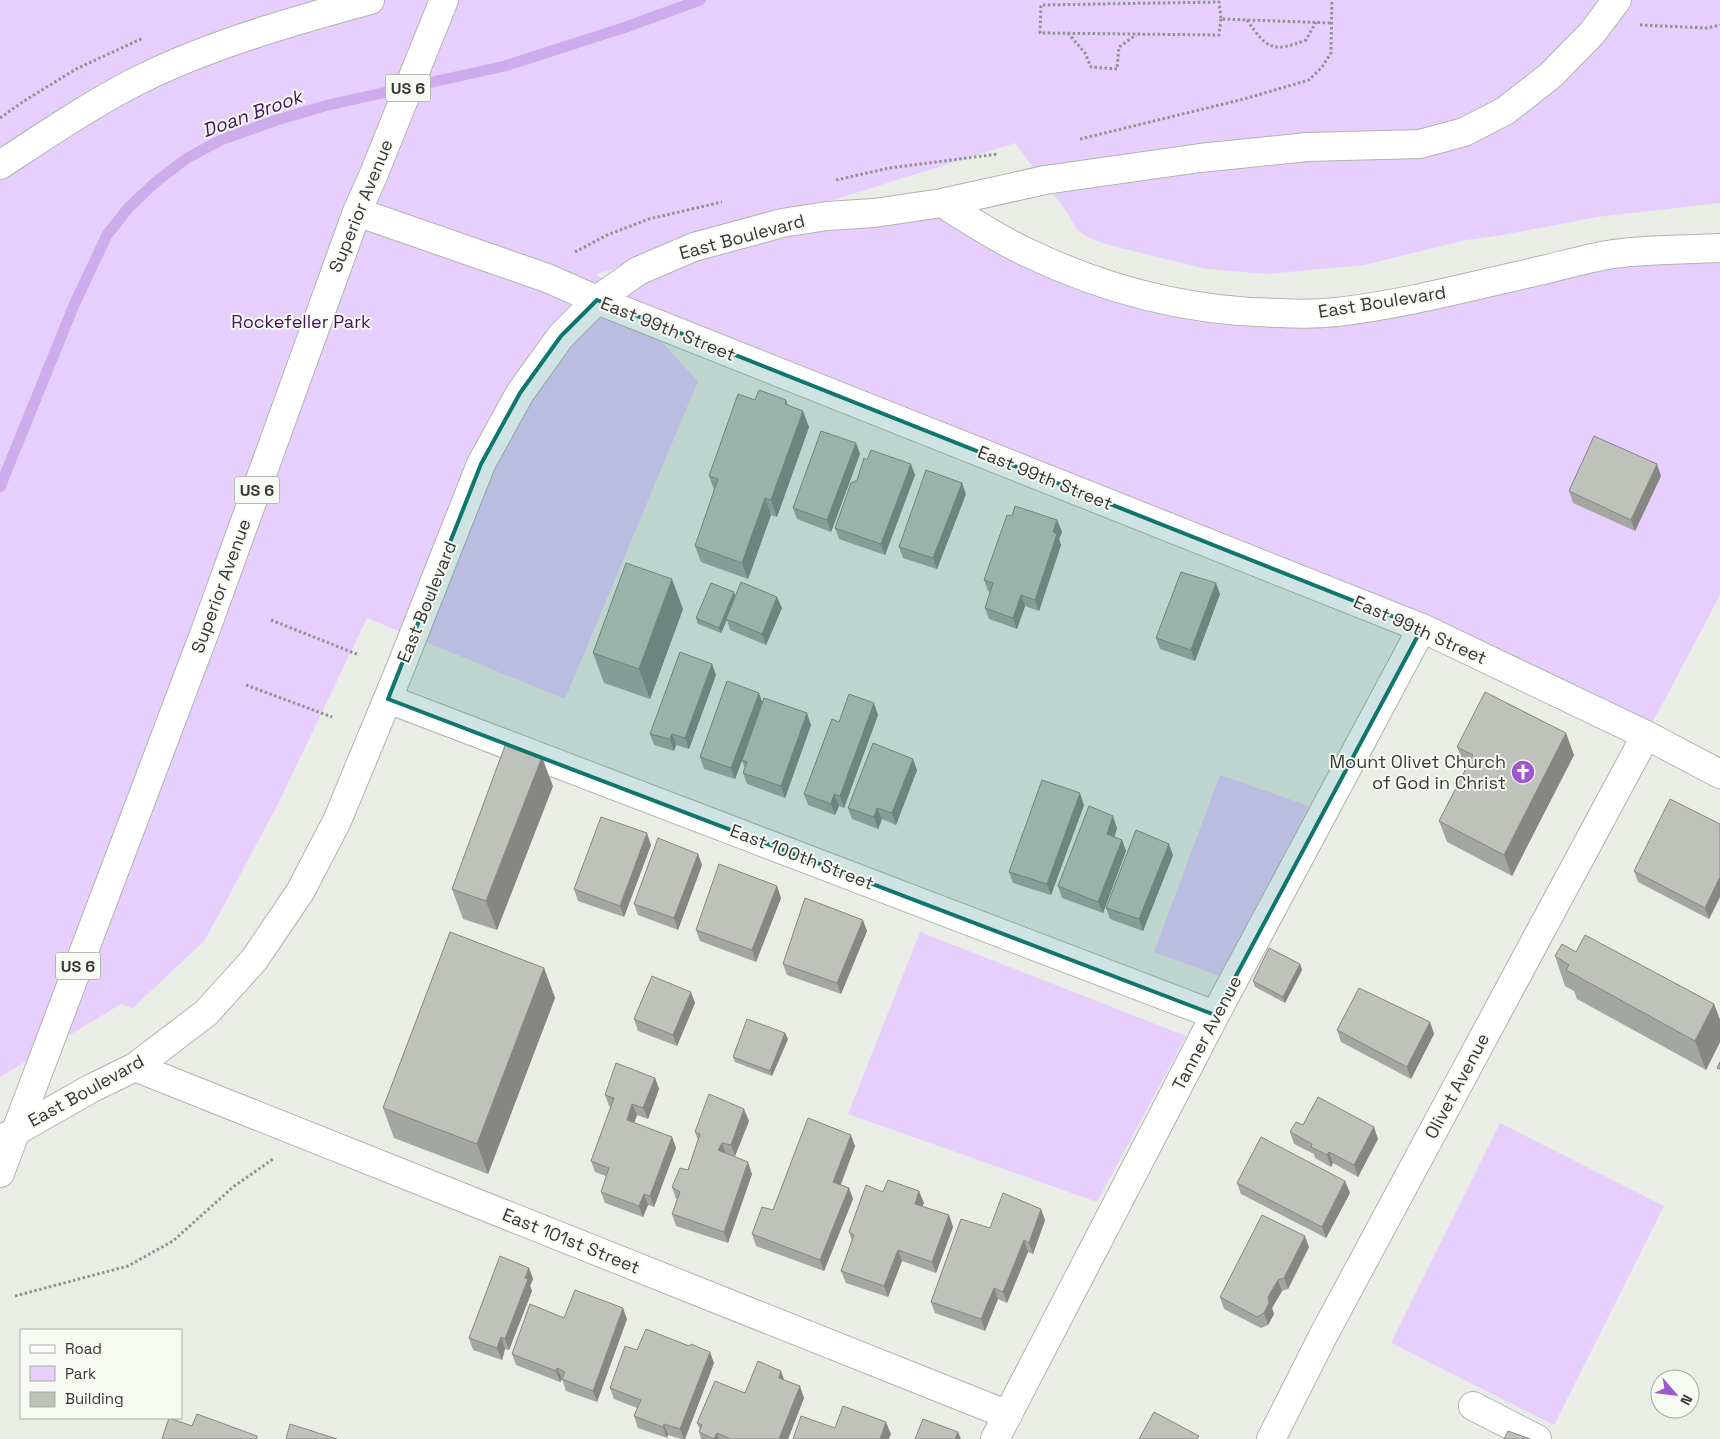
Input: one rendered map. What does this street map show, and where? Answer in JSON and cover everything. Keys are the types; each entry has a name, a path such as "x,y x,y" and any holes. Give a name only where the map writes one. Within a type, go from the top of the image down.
{"street":[{"path":"0,165 57,128 150,75 222,46 316,15 370,0"},
{"name":"Superior Avenue","path":"0,1173 8,1135 206,629 357,212 444,0"},
{"name":"East Boulevard","path":"8,1135 90,1089 135,1067 206,1013 254,960 300,892 337,821 388,699 481,464 520,393 561,336 597,300 638,271 694,247 782,223 942,203 1045,180 1181,161 1307,147 1420,144 1464,132 1505,111 1551,75 1592,33 1617,0"},
{"name":"East Boulevard","path":"942,203 1025,252 1063,269 1115,288 1185,304 1251,313 1295,314 1336,312 1438,295 1608,255 1720,248"},
{"name":"East 99th Street","path":"357,212 547,278 597,300 1422,628 1646,735 1720,774"},
{"name":"Tanner Avenue","path":"995,1439 1216,1015 1422,628"},
{"name":"East 100th Street","path":"388,699 1216,1015"},
{"name":"Olivet Avenue","path":"1271,1439 1323,1336 1646,735"},
{"name":"East 101st Street","path":"135,1067 1008,1415"},
{"path":"1474,1406 1537,1439"}],"path":[{"path":"1071,141 1244,99 1309,80 1322,68 1331,53 1332,0"},
{"path":"1219,2 1221,19 1219,35 1040,33 1041,5 1219,2"},
{"path":"1221,19 1332,23"},
{"path":"1247,20 1256,33 1269,46 1285,48 1306,40 1316,22"},
{"path":"1637,25 1707,28 1720,26"},
{"path":"1068,33 1085,53 1091,67 1117,69 1119,47 1137,34"},
{"path":"829,182 889,168 1005,153"},
{"path":"574,252 607,235 649,219 726,201"},
{"path":"271,620 359,655"},
{"path":"246,685 332,717"},
{"path":"15,1296 128,1266 173,1241 233,1187 273,1159"}],"highlighted area":[{"path":"597,300 1422,628 1215,1015 388,699 481,464 520,393 561,336"}],"green space":[{"name":"Rockefeller Park","path":"0,0 1720,0 1720,203 1597,217 1466,240 1364,265 1267,274 1206,269 1105,244 1084,235 1076,228 1069,215 1015,143 597,274 612,289 694,247 942,203 1025,252 1251,313 1720,248 1720,595 1646,735 638,317 698,381 565,699 367,618 278,804 205,940 133,1008 121,1004 0,1077"},
{"path":"1220,775 1309,806 1219,976 1154,952"},
{"path":"920,932 1186,1036 1097,1202 848,1114"},
{"path":"1500,1123 1664,1206 1554,1425 1391,1343"}],"building":[{"path":"759,390 786,400 785,404 803,411 771,500 765,498 742,563 695,546 718,479 709,476 738,394 755,400"},
{"path":"821,431 856,443 827,520 793,508"},
{"path":"1594,436 1657,464 1631,520 1569,491"},
{"path":"871,450 911,464 881,544 835,528 851,483 857,480 864,458 867,460"},
{"path":"926,470 962,483 933,558 899,547"},
{"path":"1015,506 1057,520 1053,532 1057,534 1035,600 1021,595 1013,618 985,608 993,583 984,580 1007,515 1012,516"},
{"path":"626,563 672,579 639,669 593,653"},
{"path":"1181,572 1216,583 1191,650 1156,638"},
{"path":"741,582 777,597 762,634 726,619"},
{"path":"711,583 734,592 719,628 696,618"},
{"path":"680,652 712,664 685,738 672,734 670,739 650,734"},
{"path":"727,681 759,693 731,768 700,757"},
{"path":"1485,692 1566,733 1504,855 1439,821 1473,755 1457,747"},
{"path":"849,694 874,703 840,796 834,794 831,804 804,794 832,719 839,722"},
{"path":"764,698 807,713 781,786 743,773 747,762 742,760"},
{"path":"506,743 542,757 486,901 452,889"},
{"path":"873,743 913,759 892,813 877,808 874,817 848,808"},
{"path":"1042,780 1080,793 1047,884 1009,872"},
{"path":"1670,799 1720,824 1720,877 1705,908 1634,871"},
{"path":"1089,806 1113,816 1107,834 1122,840 1098,902 1058,886"},
{"path":"601,817 647,833 620,906 574,889"},
{"path":"1136,830 1169,844 1139,919 1106,908"},
{"path":"658,838 698,854 674,918 634,904"},
{"path":"719,864 777,886 752,950 696,930"},
{"path":"805,898 863,920 837,983 783,964"},
{"path":"450,932 544,968 477,1144 383,1108"},
{"path":"1585,935 1714,1004 1695,1041 1566,970 1569,965 1555,956 1562,944 1576,952"},
{"path":"1269,948 1300,964 1283,997 1253,981"},
{"path":"652,976 691,992 673,1035 634,1019"},
{"path":"1359,988 1430,1022 1407,1067 1337,1030"},
{"path":"747,1019 785,1033 770,1071 733,1057"},
{"path":"616,1063 655,1078 643,1108 632,1104 627,1120 672,1137 650,1196 644,1194 639,1206 601,1192 609,1168 591,1161 614,1098 605,1095"},
{"path":"709,1094 744,1109 731,1145 722,1143 718,1150 748,1162 724,1232 672,1214 680,1192 672,1187 680,1168 688,1170 700,1134 695,1132"},
{"path":"1318,1097 1374,1127 1354,1165 1329,1152 1327,1155 1311,1147 1312,1144 1290,1132 1296,1122 1303,1125"},
{"path":"808,1118 851,1135 833,1182 849,1188 820,1260 752,1234 762,1207 773,1210"},
{"path":"1261,1137 1345,1181 1322,1227 1237,1183"},
{"path":"888,1180 919,1191 915,1204 949,1215 932,1262 898,1250 884,1286 841,1271 854,1235 849,1232 866,1185 883,1192"},
{"path":"1003,1193 1041,1209 1029,1243 1024,1240 1003,1292 994,1288 981,1319 931,1302 961,1219 990,1228"},
{"path":"1262,1215 1305,1236 1284,1278 1278,1280 1268,1297 1269,1303 1264,1313 1257,1317 1220,1297"},
{"path":"500,1256 529,1268 525,1278 528,1279 505,1339 501,1337 497,1348 469,1338"},
{"path":"575,1290 623,1308 593,1391 562,1379 565,1372 557,1368 556,1371 512,1354 530,1304 564,1318"},
{"path":"646,1329 710,1352 680,1429 664,1424 663,1427 634,1416 641,1400 610,1388 625,1346 637,1350"},
{"path":"758,1361 781,1371 779,1378 800,1386 779,1439 731,1439 717,1433 714,1439 699,1432 702,1425 697,1423 715,1381 745,1393"},
{"path":"843,1406 886,1422 880,1439 793,1439 801,1416 835,1428"},
{"path":"1154,1412 1199,1436 1197,1439 1139,1439"},
{"path":"197,1414 257,1436 257,1439 162,1439 169,1419 192,1426"},
{"path":"923,1419 958,1432 955,1439 915,1439"},
{"path":"290,1424 337,1439 286,1439"},
{"path":"1508,1431 1530,1439 1504,1439"}],"waterway":[{"name":"Doan Brook","path":"0,487 74,305 107,235 129,207 157,181 187,158 223,139 277,120 328,105 505,66 626,27 700,0"}],"place":[{"name":"Mount Olivet Church of God in Christ","path":"1523,772"}]}
